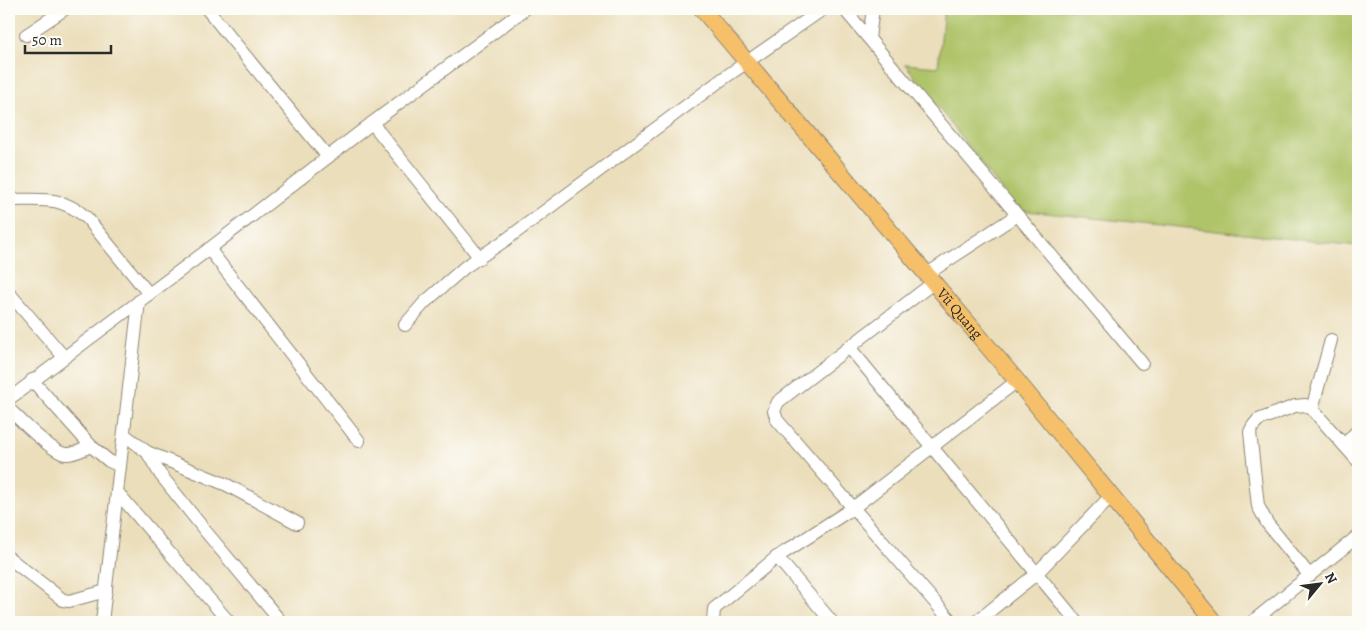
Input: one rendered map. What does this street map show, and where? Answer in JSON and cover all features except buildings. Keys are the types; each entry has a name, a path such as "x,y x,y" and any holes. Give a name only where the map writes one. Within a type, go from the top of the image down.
{"main road":[{"name":"Vũ Quang","path":"702,9 1017,381 1214,622"}],"street":[{"path":"26,35 65,9"},
{"path":"208,9 328,157"},
{"path":"9,398 209,250 372,123 524,9"},
{"path":"405,325 412,315 465,267 480,258 721,80 823,9"},
{"path":"844,9 1142,363"},
{"path":"869,38 873,9"},
{"path":"372,123 480,258"},
{"path":"9,200 57,201 79,211 87,218 144,298 120,466 102,622"},
{"path":"952,622 777,420 774,411 778,402 849,347 930,278 1018,215"},
{"path":"209,250 359,440"},
{"path":"9,293 64,357"},
{"path":"1312,409 1331,340"},
{"path":"849,347 1077,622"},
{"path":"32,380 91,446 109,461 120,466"},
{"path":"713,622 714,609 777,556 853,508 1017,381"},
{"path":"1310,576 1268,523 1258,506 1250,432 1258,420 1295,406 1305,405 1312,409 1358,461"},
{"path":"9,409 52,448 63,454 72,454 91,446"},
{"path":"1344,445 1358,430"},
{"path":"125,435 147,452 227,486 297,523"},
{"path":"147,452 160,474 282,622"},
{"path":"117,492 229,622"},
{"path":"976,622 1036,574 1110,496"},
{"path":"1252,622 1358,536"},
{"path":"777,556 832,622"},
{"path":"9,558 63,600 69,601 106,591"}],"green space":[{"path":"944,9 1358,9 1358,246 1017,210 905,64 938,67"}]}
